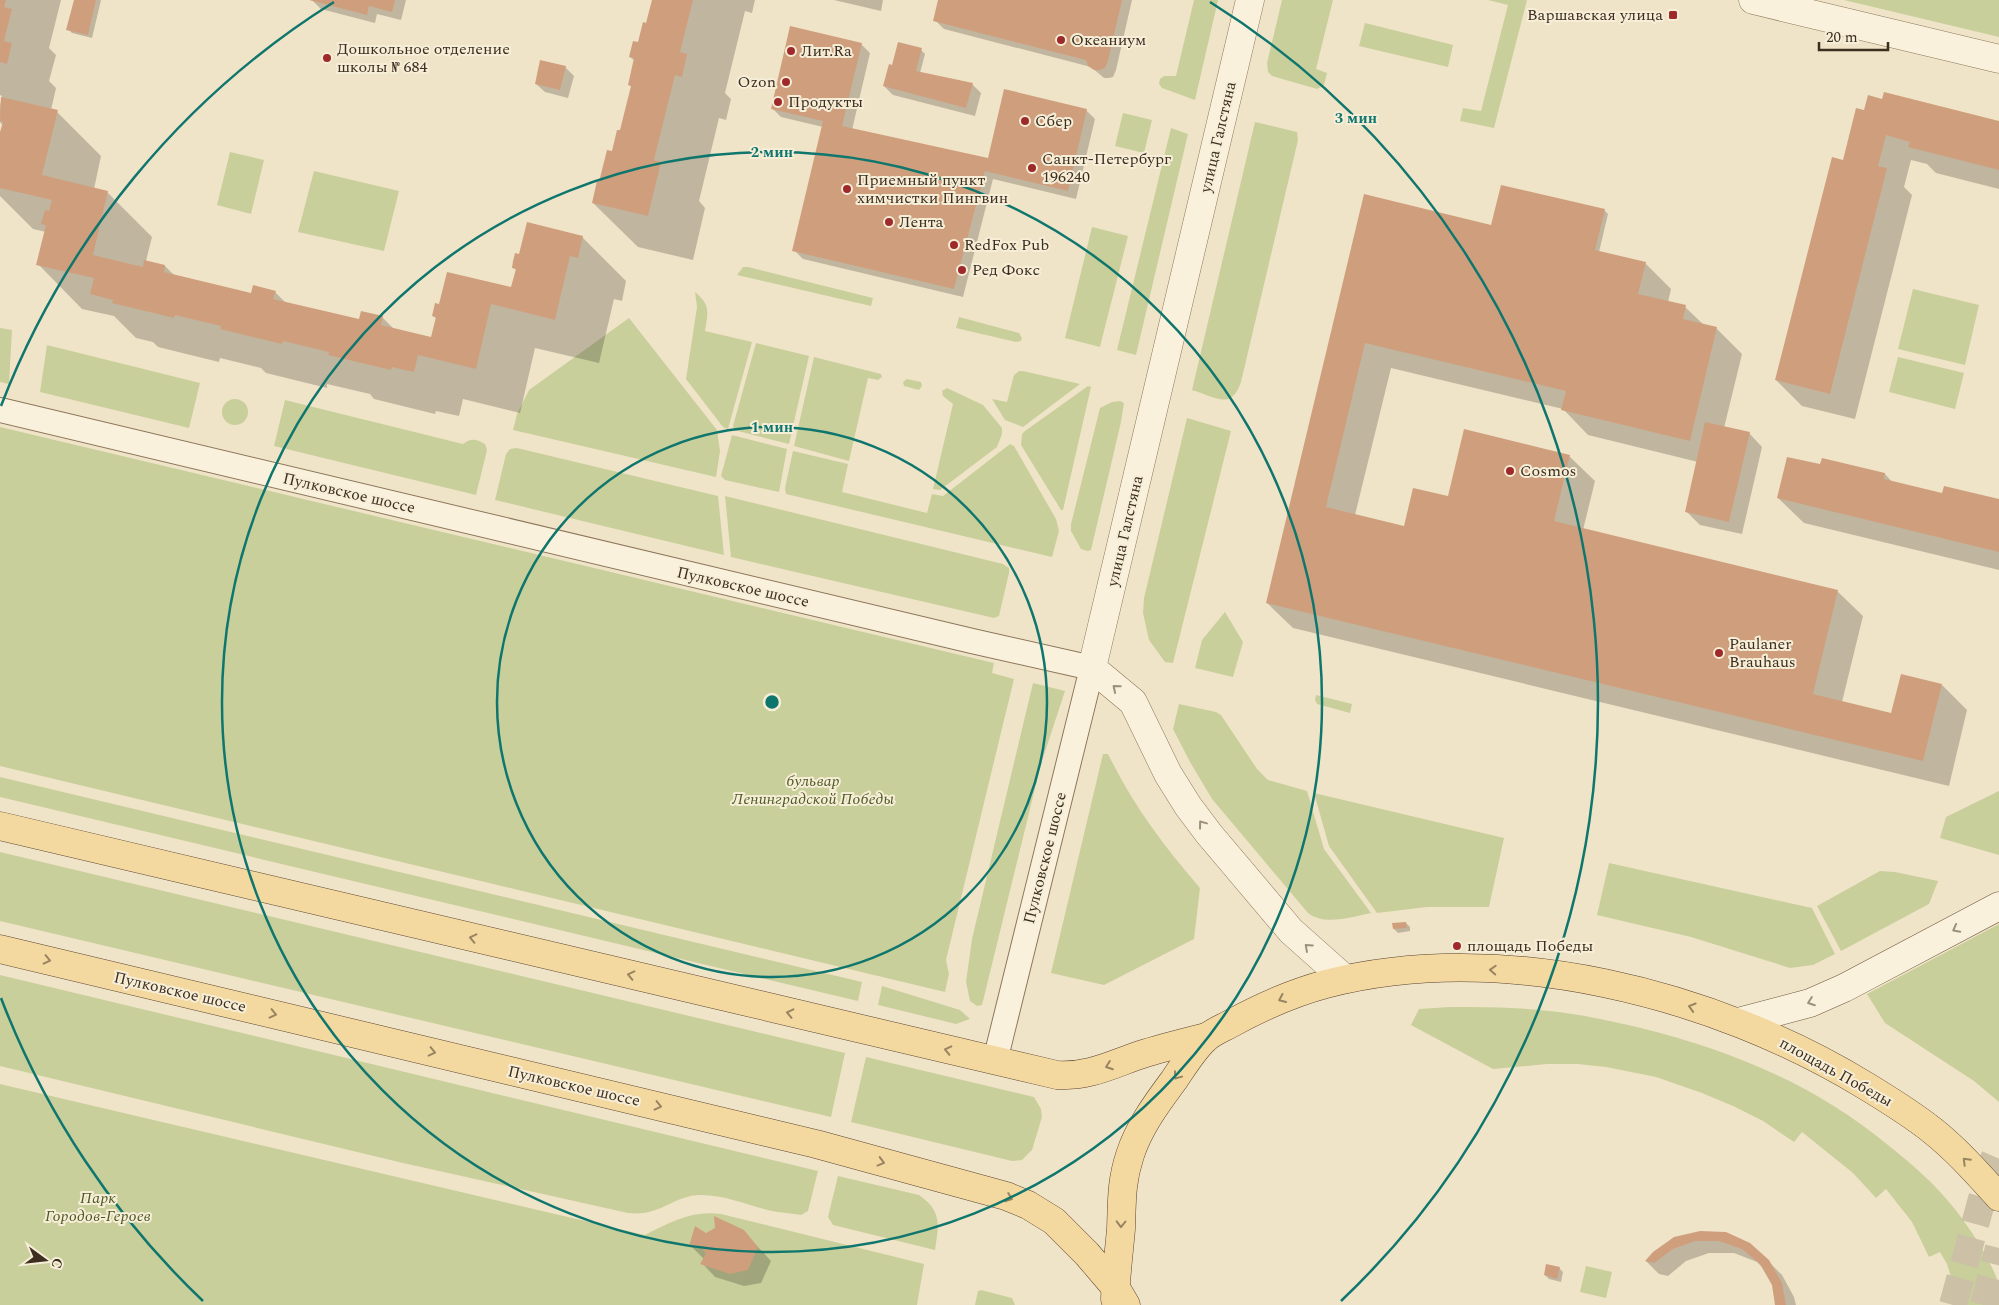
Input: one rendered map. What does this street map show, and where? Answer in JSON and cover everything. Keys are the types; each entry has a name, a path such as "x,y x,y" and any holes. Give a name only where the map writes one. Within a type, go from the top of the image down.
{"main road":[{"path":"0,826 1057,1075 1074,1076 1091,1073 1147,1052 1206,1037"},
{"name":"Пулковское шоссе","path":"0,948 825,1146 1006,1196 1028,1205 1054,1221 1087,1254 1119,1299"},
{"name":"площадь Победы","path":"1119,1299 1121,1200 1130,1152 1155,1106 1206,1037 1285,997 1345,979 1403,970 1445,969 1541,973 1628,989 1675,1001 1738,1022 1821,1060 1891,1102 1932,1130 1965,1160 1999,1197"}],"street":[{"name":"улица Галстяна","path":"1092,668 1250,0"},
{"path":"1752,0 1999,59"},
{"name":"Пулковское шоссе","path":"0,410 1092,668 995,1061"},
{"path":"1092,668 1133,702 1168,774 1188,806 1209,834 1291,931 1345,979"},
{"path":"1738,1022 1810,1003 1844,988 1999,906"}],"green space":[{"path":"1194,0 1218,0 1195,100 1162,88 1159,84 1160,79 1164,76 1176,76"},
{"path":"1282,0 1333,0 1316,69 1327,73 1324,85 1317,89 1272,76 1268,72 1267,63"},
{"path":"1488,0 1527,0 1494,128 1460,121 1463,108 1481,111 1508,5"},
{"path":"1844,0 1999,0 1999,37"},
{"path":"1365,23 1453,45 1448,67 1359,46"},
{"path":"1123,113 1152,120 1144,153 1115,146"},
{"path":"1255,122 1297,132 1298,140 1241,382 1237,391 1232,396 1222,400 1192,390"},
{"path":"1171,128 1188,134 1136,355 1117,350"},
{"path":"230,152 264,160 251,214 217,205"},
{"path":"314,171 399,191 384,251 298,232"},
{"path":"1092,227 1128,236 1100,347 1065,338"},
{"path":"743,267 873,298 871,306 737,275"},
{"path":"1913,289 1979,305 1965,365 1898,349"},
{"path":"695,292 706,305 707,319 705,331 752,342 728,429 723,427 686,379 697,307"},
{"path":"959,317 1019,333 1022,338 1021,341 1016,342 956,328"},
{"path":"629,318 717,430 720,451 716,477 513,430 517,414 529,390"},
{"path":"0,328 12,330 9,384 0,382"},
{"path":"756,343 809,356 789,444 734,430 733,426"},
{"path":"47,345 200,383 189,428 40,392"},
{"path":"814,357 881,374 882,377 878,380 868,378 849,461 794,446"},
{"path":"1898,357 1964,373 1955,409 1889,392"},
{"path":"1019,371 1080,384 1023,427 1005,420 992,399 1007,402 1014,375"},
{"path":"907,379 921,382 922,386 919,390 904,386 903,382"},
{"path":"1088,386 1091,387 1063,510 1061,510 1021,445 1022,434"},
{"path":"947,388 983,405 1002,428 1002,434 997,447 940,490 933,489 953,404 943,396 942,391"},
{"path":"235,399 244,403 248,412 244,421 235,425 226,421 222,412 226,403"},
{"path":"285,400 463,444 471,440 482,442 487,450 476,495 274,446"},
{"path":"1120,401 1124,403 1121,422 1091,550 1088,551 1081,549 1071,531 1071,524 1100,408 1112,402"},
{"path":"1187,418 1231,431 1173,663 1165,662 1149,640 1143,613 1144,598"},
{"name":"бульвар Ленинградской Победы","path":"0,427 994,663 992,673 1014,679 946,960 949,974 945,992 0,766"},
{"path":"732,435 787,449 779,492 725,480 721,476"},
{"path":"1010,444 1014,446 1056,519 1059,531 1052,557 786,494 785,488 793,451 848,464 842,492 927,513 932,494 943,496"},
{"path":"517,448 718,496 724,555 495,500 506,454 510,449"},
{"path":"725,496 1003,564 1009,568 1009,573 999,616 994,618 731,557"},
{"path":"1225,612 1243,642 1233,677 1195,668 1202,640"},
{"path":"1033,683 1065,691 1041,764 982,1005 977,1006 970,1001 966,982 972,939"},
{"path":"1316,695 1352,704 1350,713 1317,704 1315,700"},
{"path":"1179,704 1216,712 1221,715 1257,769 1268,780 1307,791 1324,849 1371,913 1330,920 1315,917 1308,913 1212,799 1173,729"},
{"path":"1103,754 1108,754 1150,824 1200,888 1194,939 1104,985 1051,973"},
{"path":"0,777 862,982 858,1001 0,797"},
{"path":"1999,791 1999,855 1940,838 1946,817"},
{"path":"1314,793 1504,838 1489,907 1427,907 1377,913 1329,846"},
{"path":"0,852 845,1053 831,1117 0,921"},
{"path":"1609,863 1812,908 1835,954 1813,965 1790,968 1691,937 1597,915"},
{"path":"1880,871 1895,872 1938,881 1929,904 1841,951 1817,906"},
{"path":"1999,924 1999,1102 1974,1081 1885,1023 1867,994"},
{"path":"0,975 818,1171 808,1211 801,1215 777,1212 726,1198 701,1195 682,1198 649,1212 628,1213 403,1163 0,1066"},
{"path":"882,986 960,1010 970,1019 956,1024 878,1005"},
{"path":"1450,1007 1561,1012 1630,1025 1675,1037 1740,1059 1802,1088 1832,1105 1888,1145 1906,1159 1939,1191 1967,1225 1992,1266 1999,1286 1999,1305 1960,1305 1947,1264 1940,1252 1929,1257 1912,1222 1886,1189 1876,1198 1853,1173 1802,1132 1794,1142 1763,1121 1733,1106 1656,1077 1606,1067 1577,1064 1547,1064 1493,1069 1411,1025 1419,1009"},
{"path":"866,1057 1034,1097 1041,1109 1042,1117 1032,1150 1022,1160 1012,1161 851,1122"},
{"name":"Парк Городов-Героев","path":"0,1084 645,1235 691,1215 721,1214 924,1264 917,1305 0,1305"},
{"path":"838,1176 919,1195 932,1207 937,1219 935,1250 833,1225 828,1217"},
{"path":"1586,1266 1612,1272 1606,1298 1580,1292"},
{"path":"981,1290 1012,1298 1015,1305 975,1305 978,1291"}],"building":[{"path":"0,0 6,0 4,7 12,9 4,41 12,43 7,64 0,62"},
{"path":"74,0 96,0 88,35 66,30"},
{"path":"309,0 395,0 392,12 369,6 367,15"},
{"path":"652,0 693,0 680,52 687,54 682,77 675,75 654,160 661,162 648,216 592,203 607,150 612,151 617,130 620,130 631,86 628,85 634,58 629,57 633,41 638,42 643,22 646,23"},
{"name":"Океаниум","path":"938,0 1122,0 1108,61 1105,68 1094,70 1088,66 1086,60 933,21"},
{"path":"790,26 862,43 842,126 988,158 1004,89 1087,109 1068,191 985,171 954,289 792,251 823,121 771,109"},
{"path":"898,42 922,48 916,71 973,83 966,108 883,86 889,64 892,65"},
{"path":"540,60 566,66 560,90 535,84"},
{"path":"1884,92 1999,121 1999,170 1908,147 1910,142 1886,135 1878,166 1887,168 1830,394 1775,380 1832,157 1843,160 1856,108 1864,110 1868,95 1882,99"},
{"path":"1,97 58,110 42,175 108,191 93,255 143,267 144,260 165,265 164,272 251,293 253,285 276,291 273,299 359,319 361,311 383,316 381,325 431,337 436,317 432,316 435,303 439,304 447,272 511,287 516,269 512,268 513,261 515,253 519,254 527,222 583,236 578,258 570,256 555,320 491,304 476,369 418,355 414,372 392,367 391,370 328,355 329,352 283,341 282,344 220,329 221,326 175,315 174,318 112,303 113,300 90,294 94,278 36,265 46,225 41,224 45,210 49,211 52,200 0,188 0,132 3,122 0,121"},
{"name":"Cosmos","path":"1501,185 1605,209 1595,250 1646,262 1638,294 1686,305 1683,319 1717,327 1690,441 1561,410 1566,391 1365,343 1326,507 1404,526 1413,488 1448,496 1464,429 1570,455 1554,521 1838,590 1813,694 1891,713 1901,674 1942,684 1923,761 1266,603 1364,194 1491,225"},
{"path":"1705,422 1750,432 1729,522 1685,512"},
{"path":"1787,457 1820,464 1822,458 1885,473 1884,479 1942,493 1944,486 1999,499 1999,552 1777,498"},
{"path":"1406,922 1407,928 1393,929 1392,923"},
{"path":"714,1216 744,1230 758,1247 748,1270 730,1274 700,1264 706,1254 701,1247 689,1246 695,1226 706,1233 715,1228"},
{"path":"1700,1231 1726,1232 1750,1243 1769,1260 1782,1283 1786,1305 1775,1305 1772,1285 1760,1264 1742,1249 1719,1241 1695,1241 1673,1249 1654,1263 1645,1261 1653,1252 1674,1237"},
{"path":"1546,1264 1560,1267 1557,1279 1544,1275"}],"tunnel":[{"path":"1953,1305 1991,1166 1999,1148"},
{"path":"1984,1305 1999,1248"}],"place":[{"name":"Варшавская улица","path":"1673,15"},
{"name":"Океаниум","path":"1061,40"},
{"name":"Лит.Ra","path":"791,51"},
{"name":"Дошкольное отделение школы № 684","path":"327,58"},
{"name":"Ozon","path":"786,82"},
{"name":"Продукты","path":"778,102"},
{"name":"Сбер","path":"1025,121"},
{"name":"Санкт-Петербург 196240","path":"1032,168"},
{"name":"Приемный пункт химчистки Пингвин","path":"847,189"},
{"name":"Лента","path":"889,222"},
{"name":"RedFox Pub","path":"954,245"},
{"name":"Ред Фокс","path":"962,270"},
{"name":"Cosmos","path":"1510,471"},
{"name":"Paulaner Brauhaus","path":"1719,653"},
{"name":"площадь Победы","path":"1457,946"}]}
